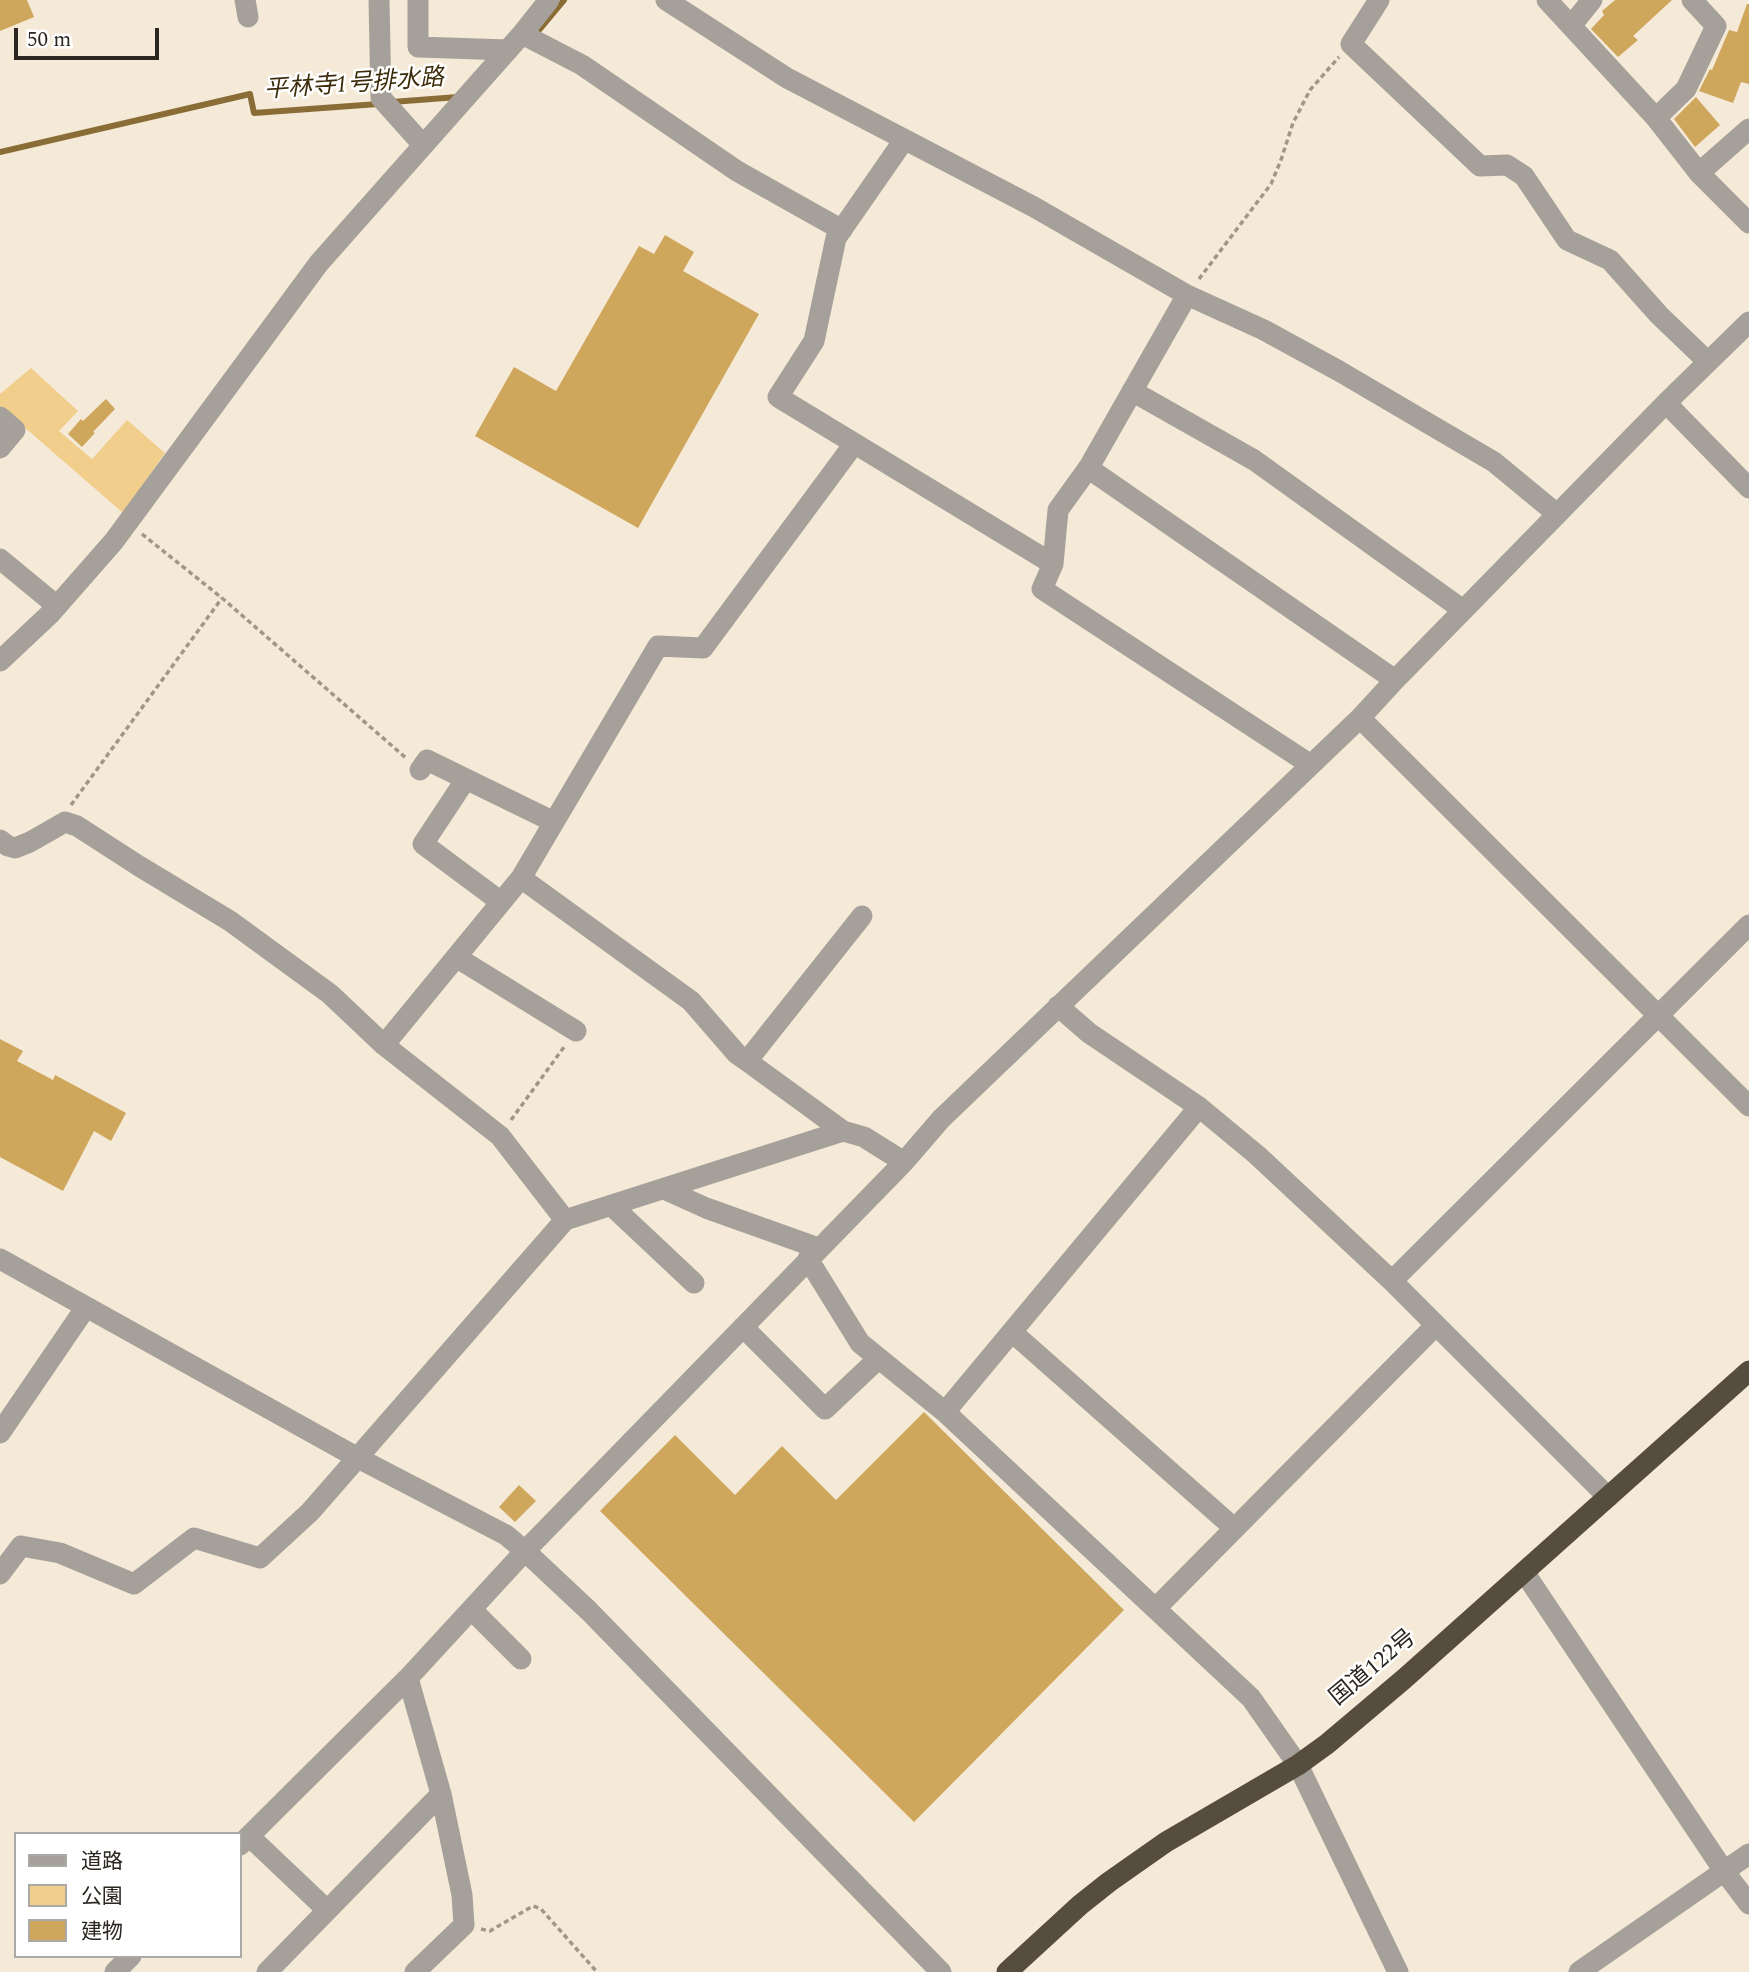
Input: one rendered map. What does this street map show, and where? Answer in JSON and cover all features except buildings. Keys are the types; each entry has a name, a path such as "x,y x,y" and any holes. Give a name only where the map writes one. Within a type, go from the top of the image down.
{"highway":[{"name":"国道122号","path":"1007,1972 1109,1882 1166,1842 1298,1765 1327,1744 1404,1679 1749,1371"}],"street":[{"path":"379,0 381,98 423,145"},
{"path":"418,0 418,47 515,42 582,65 737,171 842,230"},
{"path":"0,661 57,606 127,522 318,263 515,42 548,0"},
{"path":"666,0 787,78 1034,207 1187,295 1264,330 1328,365 1494,462 1557,514"},
{"path":"1379,0 1350,44 1480,166 1507,165 1524,176 1567,240 1610,260 1708,362"},
{"path":"1548,0 1656,118 1699,173 1749,223"},
{"path":"1571,26 1592,0"},
{"path":"1656,118 1686,89 1716,26 1692,0"},
{"path":"1699,173 1749,129"},
{"path":"904,140 836,238 814,341 778,397 1053,564"},
{"path":"1187,295 1088,468 1058,510 1053,564 1042,589 1311,765"},
{"path":"327,1910 244,1840 408,1678 525,1551 904,1162 941,1119 1360,718 1666,403 1749,322"},
{"path":"1132,391 1254,460 1463,610"},
{"path":"1666,403 1749,488"},
{"path":"0,417 15,430 0,448"},
{"path":"384,1045 521,878 658,646 702,648 854,444"},
{"path":"1088,468 1395,680"},
{"path":"0,559 57,606"},
{"path":"1360,718 1749,1105"},
{"path":"420,770 427,760 554,822"},
{"path":"466,779 423,844 501,902"},
{"path":"0,840 15,848 65,822 77,826 230,921 330,994 384,1045 500,1136 565,1220"},
{"path":"521,878 691,1001 737,1054 843,1131 864,1137 904,1162"},
{"path":"747,1061 862,916"},
{"path":"1392,1281 1749,925"},
{"path":"456,957 576,1031"},
{"path":"1058,1006 1089,1033 1199,1107 1256,1156 1392,1281 1608,1497"},
{"path":"945,1412 1199,1107"},
{"path":"0,1574 22,1546 60,1553 134,1584 194,1538 260,1558 310,1512 565,1220 843,1131"},
{"path":"664,1189 813,1254 860,1343 945,1412 1251,1698 1298,1765 1398,1972"},
{"path":"611,1206 694,1283"},
{"path":"0,1259 358,1458 506,1535 589,1611 942,1972"},
{"path":"0,1433 86,1307"},
{"path":"1156,1608 1436,1325"},
{"path":"743,1327 825,1409 879,1358"},
{"path":"1012,1332 1234,1528"},
{"path":"1524,1572 1724,1871 1749,1904"},
{"path":"472,1610 521,1659"},
{"path":"408,1678 441,1794 462,1895 464,1925 415,1972"},
{"path":"267,1972 441,1794"},
{"path":"1579,1972 1749,1854"},
{"path":"116,1972 129,1958"}],"path":[{"path":"1187,295 1271,184 1293,123 1310,90 1350,44"},
{"path":"127,522 222,598 420,770"},
{"path":"64,823 72,802 222,598"},
{"path":"500,1136 576,1031"},
{"path":"464,1925 490,1931 533,1906 541,1909 597,1972"}],"green space":[{"path":"31,368 78,411 59,431 92,459 127,420 165,453 123,513 0,406 0,394"}],"waterway":[{"name":"平林寺1号排水路","path":"534,36 564,0"},
{"name":"平林寺1号排水路","path":"0,152 250,94 254,113 378,104"},
{"name":"平林寺1号排水路","path":"392,102 458,97"}]}
